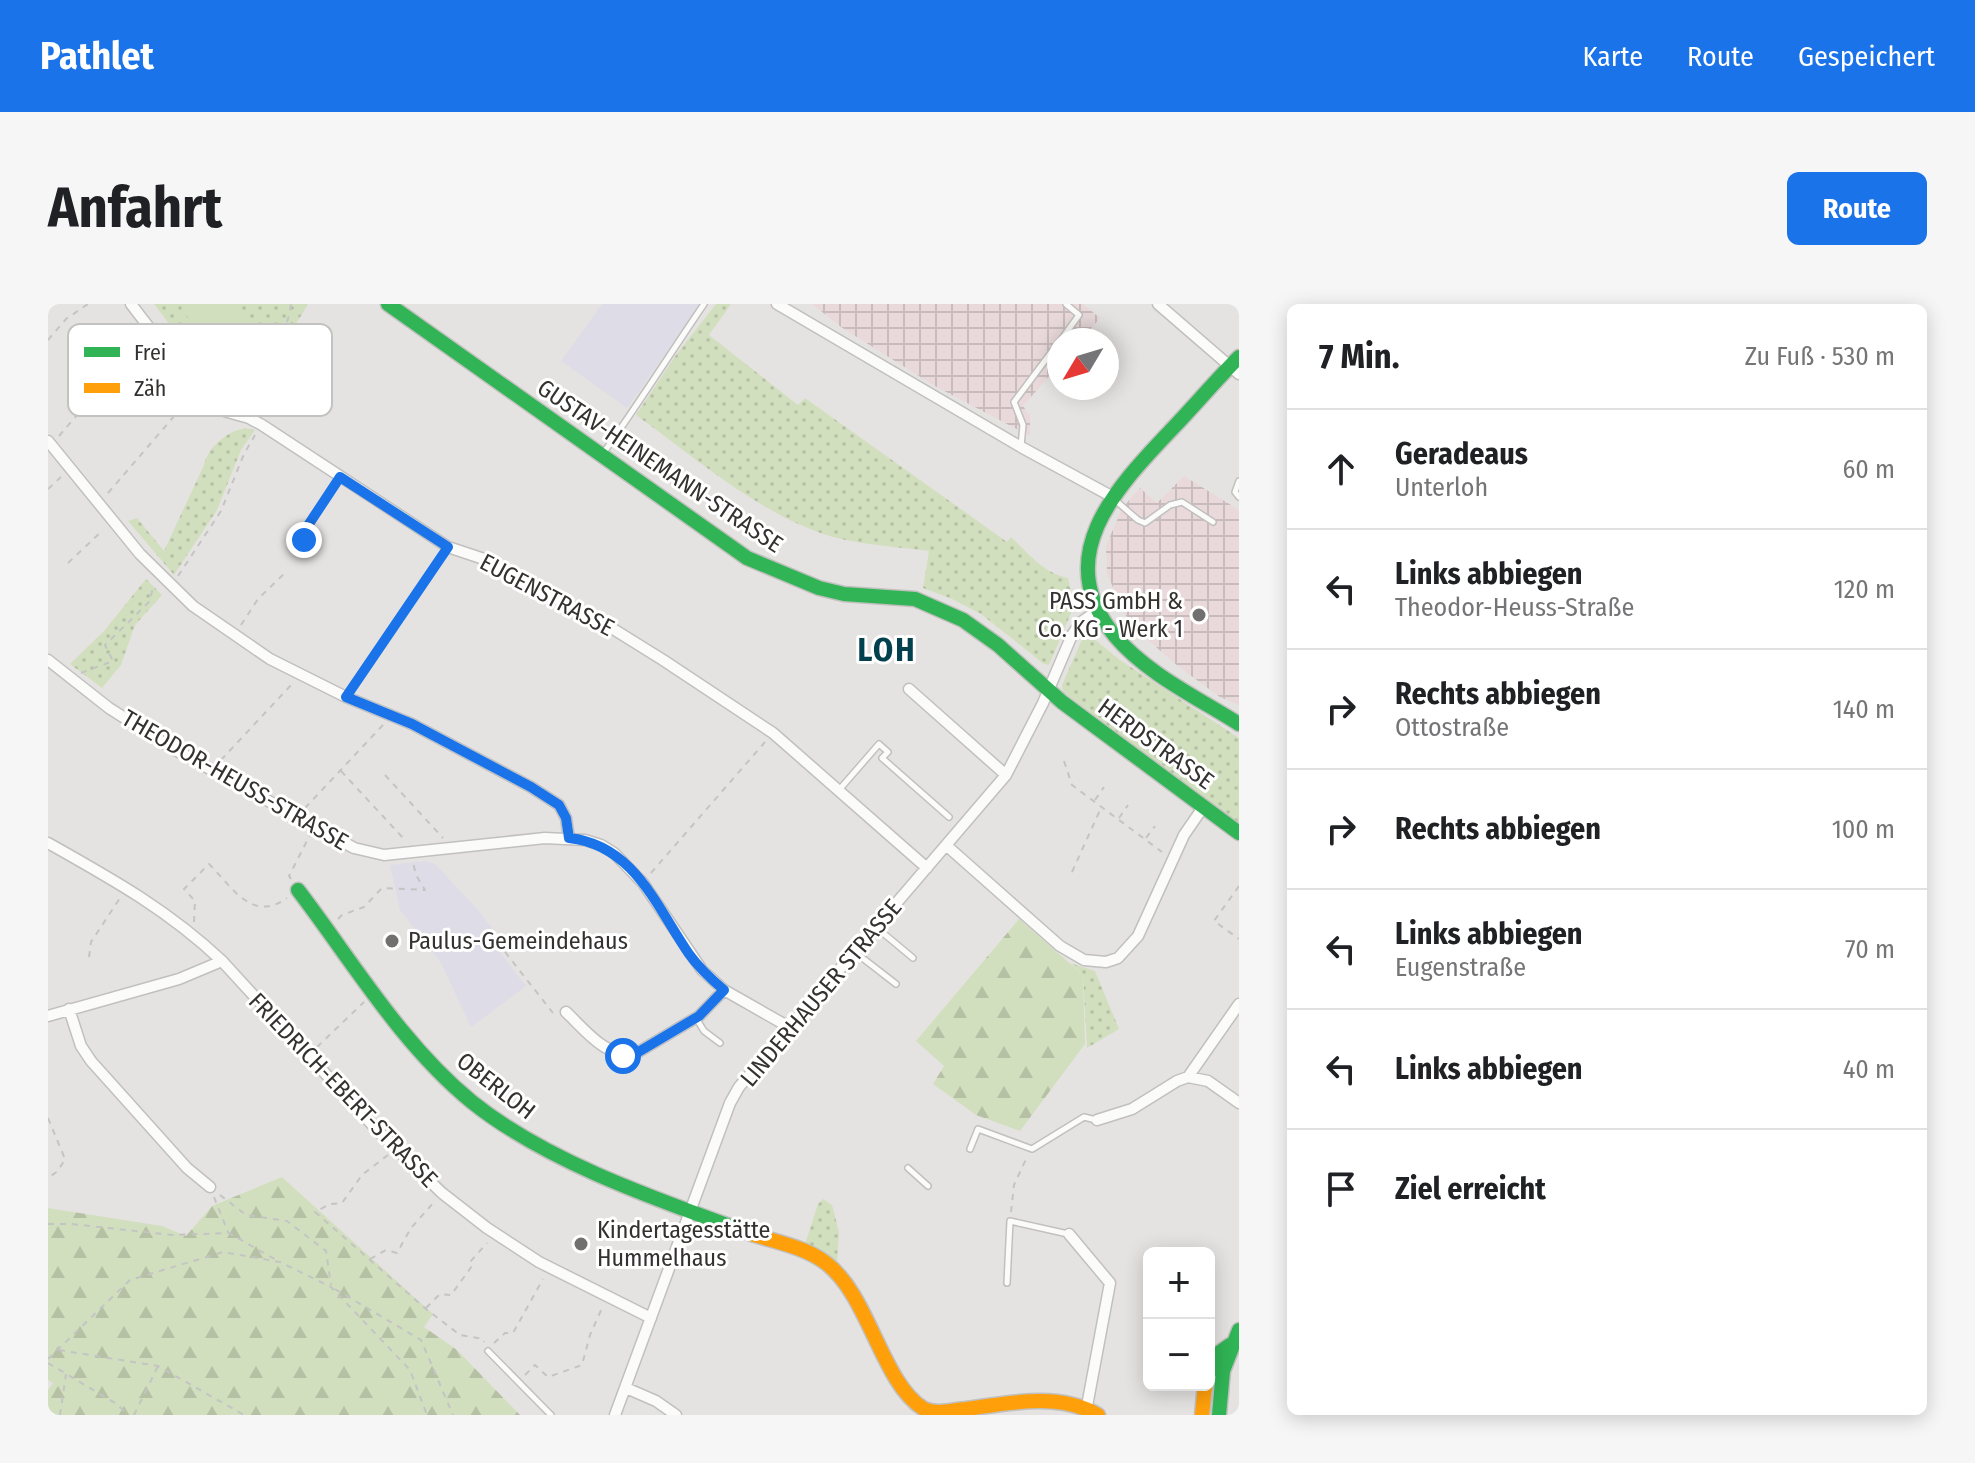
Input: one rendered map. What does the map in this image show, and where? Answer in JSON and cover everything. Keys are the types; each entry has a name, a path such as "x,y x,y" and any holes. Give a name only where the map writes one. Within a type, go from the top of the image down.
{"street":[{"name":"EUGENSTRASSE","path":"131,304 146,324"},
{"name":"GUSTAV-HEINEMANN-STRASSE","path":"388,304 747,558 776,572 843,593 921,601 957,616 1029,670 1048,690"},
{"path":"777,304 1111,496"},
{"path":"1158,304 1236,366 1111,496 1098,519 1088,556 1087,581 1097,611 1117,639 1239,724"},
{"name":"EUGENSTRASSE","path":"239,416 262,425 448,547 484,559 610,627 773,733 927,868"},
{"path":"50,443 155,572 234,637 301,675 412,724 531,787 559,805 566,818 569,838"},
{"name":"LINDERHAUSER STRASSE","path":"615,1415 734,1095 1006,775 1077,627 1097,611"},
{"name":"THEODOR-HEUSS-STRASSE","path":"48,660 157,739 314,828 367,852 384,855 569,838 585,840 614,853 643,883 702,970 724,990 789,1027"},
{"path":"909,689 1006,775"},
{"name":"HERDSTRASSE","path":"1048,690 1239,833"},
{"path":"947,846 1060,946 1084,960 1106,962 1118,958 1138,936 1184,835 1204,806"},
{"name":"FRIEDRICH-EBERT-STRASSE","path":"48,843 126,886 194,935 222,961 396,1149 442,1193 495,1234 550,1268 651,1318"},
{"name":"OBERLOH","path":"298,890 374,993 438,1069 460,1090 521,1135 571,1161 679,1208 819,1258 832,1267 842,1278 901,1383 917,1405 928,1411 1032,1403 1092,1410"},
{"path":"48,1016 179,979 222,961"},
{"path":"566,1012 600,1043 623,1056 635,1054 696,1018 724,990"},
{"path":"1188,1077 1239,1004"},
{"path":"69,1009 81,1046 91,1061 187,1168 210,1187"},
{"path":"1097,1120 1132,1109 1188,1077 1208,1081 1239,1103"},
{"path":"1069,1234 1110,1283 1092,1410"},
{"path":"1219,1415 1219,1393 1230,1345 1239,1330"},
{"path":"1215,1362 1220,1352 1230,1345"},
{"path":"626,1388 656,1401 676,1415"},
{"path":"1202,1415 1204,1391"}],"lane":[{"path":"602,456 704,304"},
{"path":"1066,304 1079,315 1070,328"},
{"path":"1021,447 1023,425 1014,402 1047,358"},
{"path":"1239,481 1235,492 1239,497"},
{"path":"1111,496 1145,523 1170,505 1182,502 1213,522"},
{"path":"839,790 879,744 888,752 882,758 949,817"},
{"path":"876,927 913,958"},
{"path":"855,952 896,984"},
{"path":"696,1018 704,1031 720,1043"},
{"path":"970,1149 978,1129 1032,1149 1084,1117 1097,1120"},
{"path":"908,1168 928,1186"},
{"path":"1007,1283 1010,1221 1069,1234"},
{"path":"488,1351 551,1415"}],"path":[{"path":"48,340 66,319 88,304"},
{"path":"287,324 291,304"},
{"path":"50,443 74,416"},
{"path":"99,504 174,416"},
{"path":"170,587 221,511 244,454 262,425"},
{"path":"48,489 71,468"},
{"path":"312,544 304,540 303,533 340,477"},
{"path":"68,563 113,521"},
{"path":"346,697 448,547"},
{"path":"234,637 258,599 287,571"},
{"path":"68,677 113,661 105,645 150,601 155,572"},
{"path":"212,770 301,675"},
{"path":"296,818 392,716"},
{"path":"643,883 773,733"},
{"path":"1064,761 1072,785 1173,859"},
{"path":"328,929 342,915 364,907 382,888 425,890 416,875 414,852 340,770"},
{"path":"385,775 452,847"},
{"path":"1094,801 1104,787"},
{"path":"1118,819 1128,805"},
{"path":"1072,872 1101,807"},
{"path":"1145,839 1155,826"},
{"path":"194,935 195,901 184,889 209,864 251,905 260,908 277,905 298,890 289,876 314,828"},
{"path":"1239,886 1214,921 1239,939"},
{"path":"89,957 91,942 120,899"},
{"path":"505,952 552,1013 566,1012"},
{"path":"309,1055 374,993"},
{"path":"48,1118 65,1159 58,1171 48,1178"},
{"path":"396,1149 362,1175 342,1203 330,1204 315,1212 460,1335 483,1339 488,1351"},
{"path":"1010,1221 1014,1185 1032,1149"},
{"path":"210,1187 229,1233"},
{"path":"210,1187 246,1215 287,1221 326,1251 331,1287 410,1370 427,1415"},
{"path":"369,1260 386,1250 397,1253 411,1228 442,1193"},
{"path":"48,1224 172,1235 229,1233 331,1287 421,1340 453,1415"},
{"path":"426,1309 440,1294 451,1295 472,1266 470,1262 495,1234"},
{"path":"158,1366 132,1415 48,1361 130,1280 223,1252 280,1262"},
{"path":"488,1351 500,1335 513,1333 550,1268"},
{"path":"519,1382 535,1365 548,1377 582,1365 590,1335 608,1297"},
{"path":"57,1350 158,1366 244,1415"},
{"path":"60,1415 66,1374"}],"shaded area":[{"path":"602,304 701,304 627,408 561,361"},
{"path":"812,304 1083,304 1100,318 1091,328 1047,328 1047,379 1023,406 1030,416 1030,436 933,385 841,327"},
{"path":"1184,476 1239,510 1239,705 1220,697 1141,634 1123,612 1107,573 1106,546 1129,500 1140,488 1157,503"},
{"path":"425,861 435,864 478,910 492,928 499,951 526,986 471,1027 441,963 400,910 390,865"}],"green space":[{"path":"154,304 308,304 296,324 169,324"},
{"path":"186,304 232,304 248,324 193,324 181,309"},
{"path":"716,304 731,304 709,335 798,405 805,398 1007,542 1011,537 1044,567 1068,578 1074,606 1049,665 981,614 923,588 929,551 845,540 807,528 755,501 636,415 676,355"},
{"path":"245,428 255,430 241,450 217,510 174,575 128,521 137,518 164,551 209,452 225,437"},
{"path":"146,579 162,595 135,625 121,665 102,688 70,664 104,631"},
{"path":"1088,634 1120,660 1239,738 1239,825 1063,692 1062,685 1084,635"},
{"path":"1019,919 1083,975 1085,1044 1020,1131 976,1115 933,1084 944,1066 916,1041"},
{"path":"1070,963 1095,971 1119,1029 1087,1048 1083,975"},
{"path":"282,1177 433,1314 424,1327 457,1350 520,1415 48,1415 48,1390 53,1383 48,1380 48,1208 162,1226 186,1236 212,1206"},
{"path":"823,1199 832,1205 839,1232 837,1264 822,1251 805,1244 818,1204"}],"traffic: fast":[{"path":"388,304 747,558 819,588 844,594 915,599 963,620 998,645 1062,702 1239,833"},
{"path":"1239,357 1131,474 1113,499 1098,524 1090,551 1088,578 1096,607 1128,650 1174,684 1239,724"},
{"path":"298,890 400,1028 446,1079 472,1102 502,1124 570,1162 643,1194 752,1234"},
{"path":"1219,1415 1223,1371 1239,1330"},
{"path":"1215,1362 1220,1352 1230,1345"}],"traffic: slow":[{"path":"752,1234 809,1253 841,1277 897,1380 909,1397 924,1409 945,1412 1016,1402 1050,1401 1083,1408 1098,1415"},
{"path":"1202,1415 1204,1391"}],"place":[{"name":"PASS GmbH & Co. KG - Werk 1","path":"1199,615"},
{"name":"Paulus-Gemeindehaus","path":"392,941"},
{"name":"Kindertagesstätte Hummelhaus","path":"581,1244"}],"district":[{"name":"LOH","path":"887,650"}],"route":[{"path":"304,540 303,533 340,477 448,547 346,697 412,724 559,805 566,818 569,838 601,845 628,866 702,970 724,990 699,1016 635,1054 623,1056"}]}
